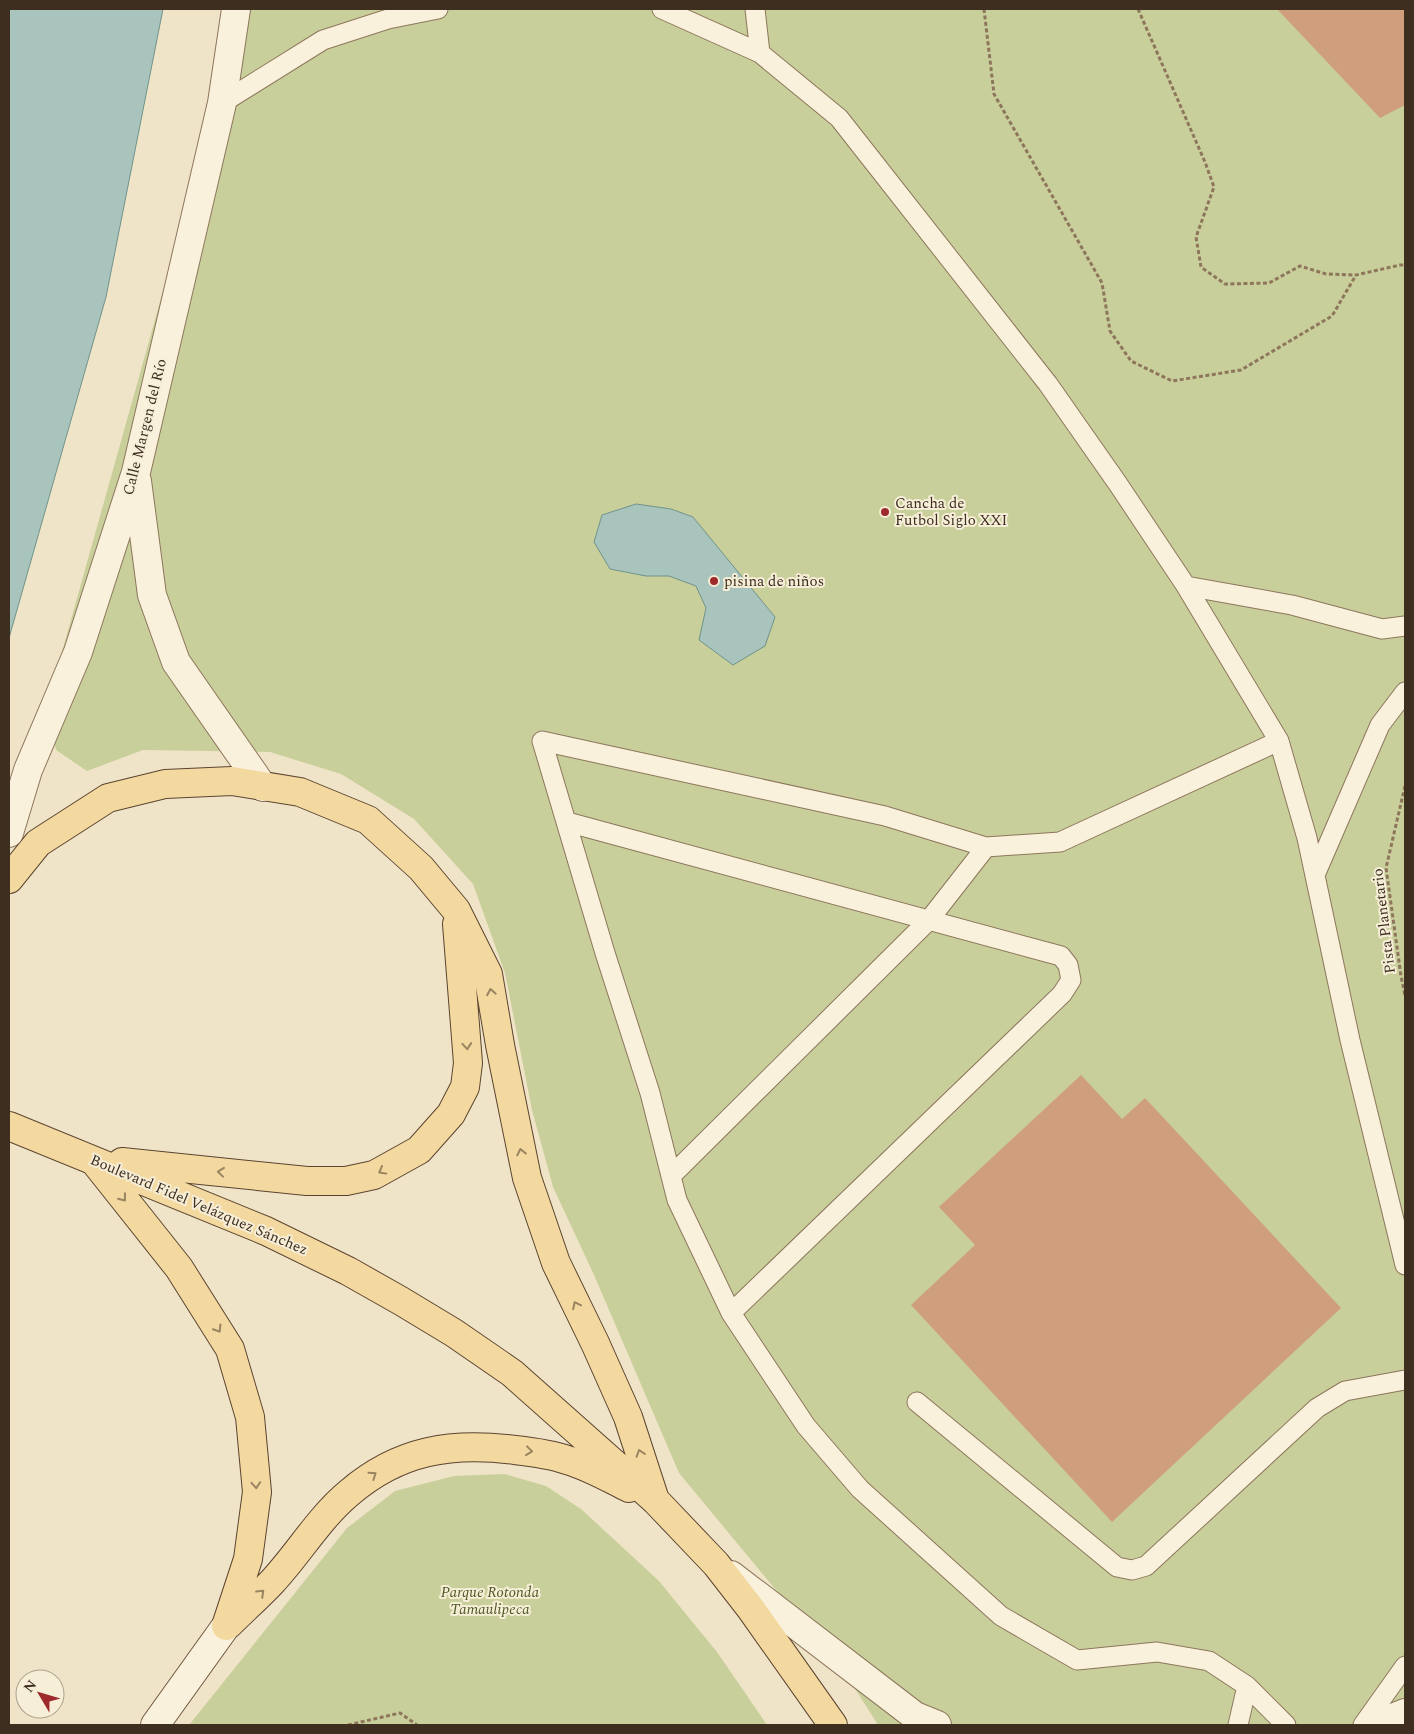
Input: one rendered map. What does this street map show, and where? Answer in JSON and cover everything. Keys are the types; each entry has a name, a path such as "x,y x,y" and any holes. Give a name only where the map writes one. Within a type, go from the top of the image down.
{"main road":[{"path":"9,879 38,843 108,798 165,784 232,781 300,792 368,820 421,868 456,910 488,974 516,1129 533,1197 556,1263 628,1417 655,1500"},
{"path":"93,1160 307,1181 346,1180 374,1175 418,1150 451,1114 465,1087 468,1063 456,910"},
{"name":"Boulevard Fidel Velázquez Sánchez","path":"16,1129 266,1231 348,1271 454,1333 512,1373 655,1500 716,1564 751,1608 833,1725"},
{"path":"93,1160 179,1268 230,1349 250,1417 257,1492 248,1559 226,1626"},
{"path":"226,1626 273,1581 320,1523 348,1494 375,1473 401,1460 430,1450 475,1446 545,1453 569,1460 655,1500"}],"street":[{"name":"Calle Margen del Río","path":"9,833 28,770 78,652 136,472 222,103 236,9"},
{"path":"136,472 152,595 176,662 264,786"},
{"path":"716,1564 915,1716 937,1725"},
{"path":"155,1725 226,1626"},
{"path":"1375,1725 1405,1713"}],"lane":[{"path":"222,103 322,40 388,19 438,9"},
{"path":"662,9 760,53 839,118 1048,384 1186,586 1279,741 1307,838 1350,1040 1405,1265"},
{"path":"755,9 760,53"},
{"path":"1186,586 1292,605 1382,629 1405,626"},
{"path":"1315,875 1380,725 1405,692"},
{"path":"1279,741 1060,842 986,847 885,816 542,741 605,953 650,1093 677,1200 731,1313 806,1426 860,1489 1001,1616 1077,1660 1157,1652 1208,1661 1247,1686 1286,1725"},
{"path":"566,822 1061,956 1068,965 1071,980 1062,994 731,1313"},
{"path":"671,1176 929,920 986,847"},
{"path":"917,1402 1117,1567 1132,1570 1146,1566 1317,1408 1345,1391 1405,1380"},
{"path":"1362,1725 1405,1666"},
{"path":"1238,1725 1247,1686"}],"path":[{"path":"984,9 994,94 1102,283 1110,331 1131,361 1172,380 1241,370 1332,316 1356,275"},
{"path":"1138,9 1205,162 1214,187 1196,237 1201,267 1224,284 1269,283 1300,266 1326,274 1356,275 1400,264 1405,265"},
{"name":"Pista Planetario","path":"1405,786 1386,868 1405,996"},
{"path":"348,1725 400,1713 417,1725"}],"green space":[{"path":"242,9 1405,9 1405,1725 878,1725 847,1676 679,1473 594,1275 553,1187 532,1110 505,973 473,884 414,819 341,774 270,752 143,750 87,771 56,750 46,709"},
{"name":"Parque Rotonda Tamaulipeca","path":"505,1474 546,1486 581,1509 659,1581 717,1652 767,1725 189,1725 347,1528 395,1491 454,1476"}],"water":[{"path":"9,9 163,9 106,297 9,638"},
{"name":"pisina de niños","path":"636,504 671,509 693,517 775,617 765,646 733,665 699,640 706,608 696,586 669,576 646,576 610,569 594,542 602,515"}],"building":[{"path":"1277,9 1405,9 1405,105 1380,118"},
{"path":"1081,1075 1122,1119 1145,1098 1341,1308 1112,1522 911,1305 975,1245 939,1207"}],"place":[{"name":"Cancha de Futbol Siglo XXI","path":"885,512"},
{"name":"pisina de niños","path":"714,581"}]}
